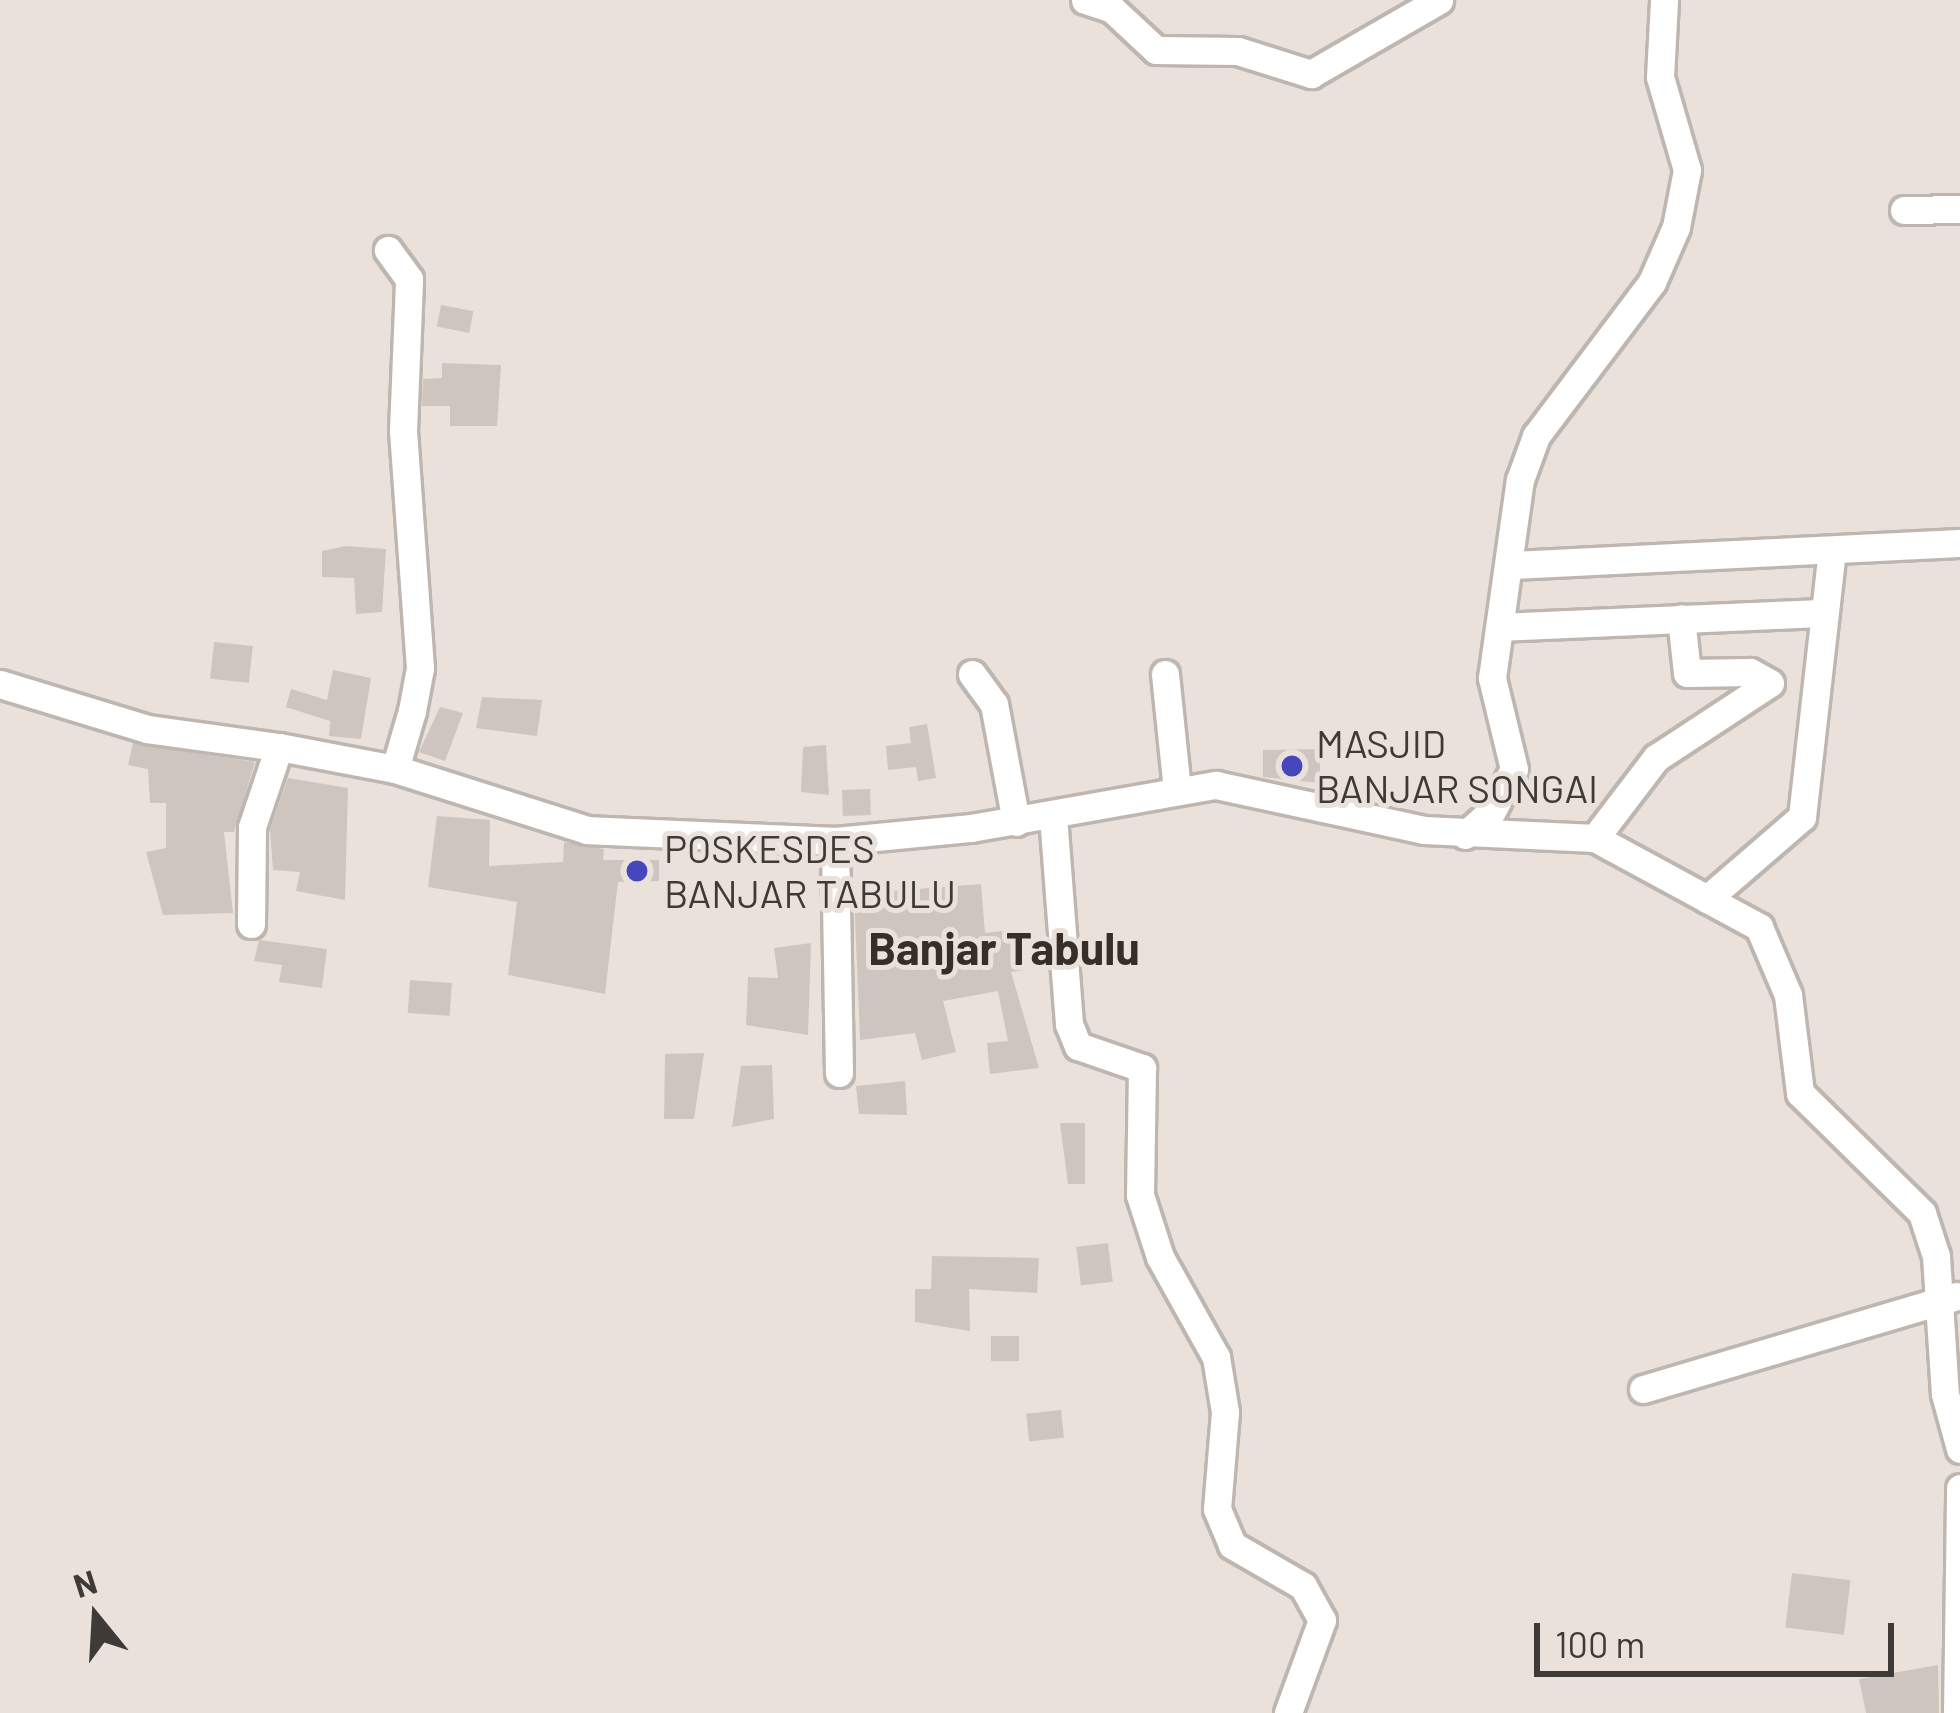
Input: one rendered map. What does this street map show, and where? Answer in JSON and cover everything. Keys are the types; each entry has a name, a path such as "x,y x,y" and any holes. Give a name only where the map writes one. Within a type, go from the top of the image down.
{"street":[{"path":"1085,0 1112,9 1156,50 1238,50 1311,74 1439,0"},
{"path":"1465,835 1492,811 1514,769 1492,698 1520,480 1536,436 1652,282 1676,227 1688,170 1660,77 1664,0"},
{"path":"1904,209 1960,209"},
{"path":"388,250 409,279 403,431 420,668 395,769"},
{"path":"1511,565 1960,543"},
{"path":"1707,899 1802,817 1832,550"},
{"path":"1500,628 1825,613"},
{"path":"1595,838 1656,758 1769,683 1750,672 1687,673 1682,618"},
{"path":"972,674 994,704 1016,821"},
{"path":"1165,674 1177,790"},
{"path":"0,684 147,729 395,769 587,830 835,841 1053,816 1177,790 1239,786 1465,835 1595,838 1759,927 1789,995 1788,1057 1800,1093 1922,1213 1951,1298 1945,1394 1960,1449"},
{"path":"251,924 252,827 279,747"},
{"path":"1053,816 1069,1024 1078,1046 1142,1068 1140,1195 1160,1257 1216,1357 1225,1412 1217,1508 1232,1545 1303,1586 1322,1620 1288,1713"},
{"path":"835,841 839,1072"},
{"path":"1643,1389 1951,1298"},
{"path":"1957,1713 1960,1488"}],"building":[{"path":"441,305 473,311 469,333 437,327"},
{"path":"442,363 501,365 497,426 450,426 450,406 422,406 423,379 442,378"},
{"path":"346,546 386,549 382,612 356,614 354,578 322,577 322,551"},
{"path":"214,642 253,646 249,683 210,679"},
{"path":"333,670 371,678 361,739 329,736 330,721 286,707 291,689 327,700"},
{"path":"482,697 542,700 537,736 476,728"},
{"path":"440,707 463,713 445,761 419,752"},
{"path":"927,724 936,778 918,781 916,767 888,770 886,746 911,743 909,727"},
{"path":"133,743 255,762 234,832 224,832 233,913 163,915 146,852 166,848 166,803 150,803 148,769 128,765"},
{"path":"826,745 829,795 801,792 803,747"},
{"name":"MASJID BANJAR SONGAI","path":"1320,749 1320,783 1263,777 1263,750"},
{"path":"288,778 348,788 345,900 296,891 300,872 273,870 270,830"},
{"path":"870,789 871,815 843,816 842,790"},
{"path":"437,816 490,820 489,866 563,862 564,842 604,849 603,860 659,860 659,881 618,882 605,994 508,975 517,902 428,887"},
{"path":"981,884 985,933 1020,929 1024,970 1011,972 1039,1068 990,1074 987,1043 1008,1041 998,991 943,1001 956,1052 922,1060 915,1033 860,1040 854,894"},
{"path":"259,940 327,949 322,988 279,982 282,965 254,961"},
{"path":"811,943 808,1035 746,1025 748,977 778,978 774,948"},
{"path":"410,980 452,983 450,1016 408,1013"},
{"path":"704,1053 694,1119 664,1119 665,1054"},
{"path":"772,1065 774,1119 732,1127 741,1066"},
{"path":"905,1081 907,1115 859,1114 856,1086"},
{"path":"1060,1123 1085,1123 1085,1184 1068,1184"},
{"path":"1108,1243 1113,1282 1081,1286 1076,1247"},
{"path":"932,1256 1039,1258 1037,1293 969,1289 970,1331 915,1322 915,1289 931,1289"},
{"path":"991,1336 1019,1336 1019,1361 991,1361"},
{"path":"1061,1410 1064,1438 1029,1442 1026,1414"},
{"path":"1792,1573 1851,1580 1844,1635 1785,1628"},
{"path":"1938,1665 1939,1713 1866,1713 1859,1679"}],"place":[{"name":"MASJID BANJAR SONGAI","path":"1292,766"},
{"name":"POSKESDES BANJAR TABULU","path":"637,871"}],"district":[{"name":"Banjar Tabulu","path":"1004,948"}]}
